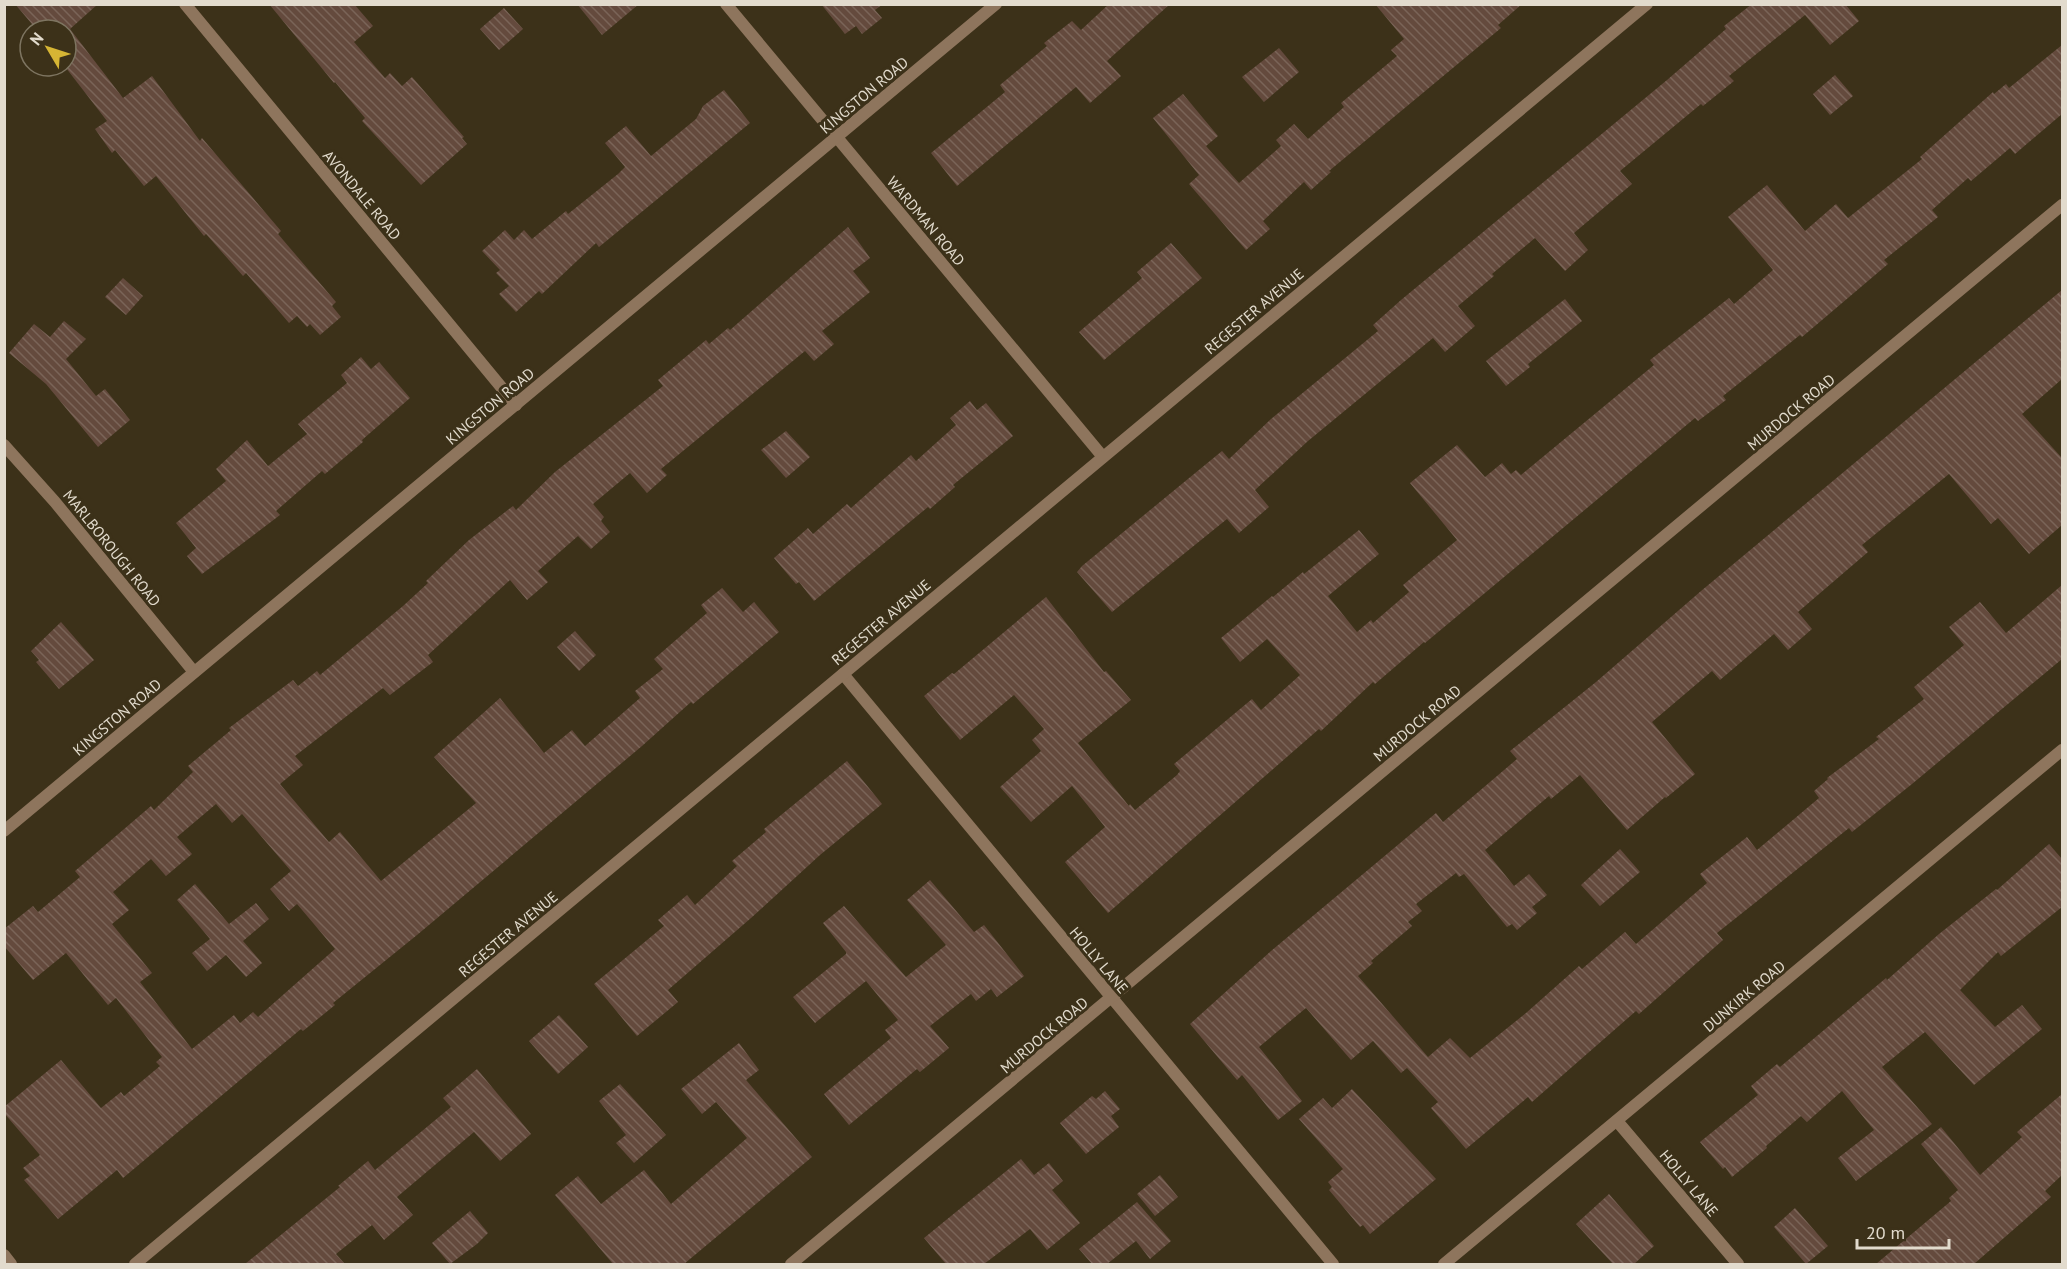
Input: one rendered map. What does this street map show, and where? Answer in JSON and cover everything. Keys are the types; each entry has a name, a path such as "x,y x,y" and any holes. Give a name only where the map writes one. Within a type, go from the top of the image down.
{"street":[{"name":"AVONDALE ROAD","path":"185,4 516,405"},
{"name":"WARDMAN ROAD","path":"726,4 1103,457"},
{"name":"KINGSTON ROAD","path":"4,831 996,4"},
{"name":"REGESTER AVENUE","path":"135,1264 1647,4"},
{"name":"MURDOCK ROAD","path":"791,1264 2062,205"},
{"name":"MARLBOROUGH ROAD","path":"4,445 55,502 195,672"},
{"name":"HOLLY LANE","path":"843,674 1111,999 1334,1264"},
{"name":"DUNKIRK ROAD","path":"1444,1264 2062,750"},
{"name":"HOLLY LANE","path":"1617,1121 1738,1264"},
{"path":"4,1255 11,1264"}],"building":[{"path":"15,4 98,4 78,22 78,18 27,18"},
{"path":"269,4 354,4 373,26 354,42 385,78 390,73 402,86 412,77 464,137 462,138 467,144 421,185 362,121 365,118"},
{"path":"577,4 639,4 602,35"},
{"path":"821,4 883,4 875,10 882,18 862,34 856,26 845,34"},
{"path":"1109,4 1170,4 1107,61 1121,76 1090,103 1076,87 957,186 931,153 1005,92 1000,85 1047,46 1044,43 1072,21 1081,30"},
{"path":"1375,4 1522,4 1498,25 1501,28 1329,171 1331,172 1311,190 1304,182 1263,221 1270,229 1246,250 1189,184 1199,175 1153,118 1183,94 1218,136 1206,146 1239,183 1281,146 1276,140 1294,124 1308,139 1344,107 1341,103 1397,56 1391,50 1404,39"},
{"path":"1752,4 1845,4 1859,21 1830,45 1805,15 1729,76 1734,81 1703,106 1701,104 1620,171 1632,184 1574,233 1588,250 1565,271 1535,238 1458,306 1475,326 1445,352 1433,338 1308,441 1255,490 1269,507 1239,533 1227,519 1112,612 1077,572 1082,566 1222,451 1229,459 1271,419 1378,331 1373,325 1401,300 1667,80 1726,29 1724,26"},
{"path":"504,8 523,29 499,50 480,29"},
{"path":"78,39 123,98 152,76 200,141 202,138 281,231 278,234 336,302 332,306 341,317 320,335 310,324 307,327 297,316 289,323 246,273 243,276 206,234 204,236 156,176 144,186 115,150 112,153 95,129 107,121 74,78 78,78"},
{"path":"2062,45 2062,114 2015,154 2010,148 1971,181 1968,178 1932,210 1938,217 1884,260 1888,264 1802,337 1800,335 1723,396 1726,400 1698,421 1695,418 1375,684 1373,682 1321,731 1319,729 1108,913 1065,862 1105,827 1072,786 1031,822 1000,787 1041,751 1032,740 1044,729 1014,695 960,740 924,696 952,673 954,674 1046,597 1104,672 1106,671 1131,700 1078,743 1129,806 1130,804 1135,810 1177,775 1180,771 1174,764 1252,699 1261,710 1300,675 1267,639 1240,662 1221,638 1359,530 1379,554 1328,596 1357,632 1371,620 1373,623 1409,592 1403,585 1457,540 1410,483 1457,445 1485,477 1502,463 1511,474 1516,470 1521,475 1654,365 1650,360 1729,298 1734,304 1773,270 1728,217 1767,185 1805,231 1836,204 1848,218 1922,159 1920,157 1993,92 1994,94 2006,84 2009,88"},
{"path":"1279,48 1299,72 1264,102 1242,77"},
{"path":"1835,75 1853,96 1830,115 1813,94"},
{"path":"724,90 750,123 599,247 596,243 542,294 539,291 516,312 499,294 509,286 496,273 500,270 482,251 505,230 514,240 524,230 532,239 566,211 568,214 618,174 625,167 605,143 626,126 651,156 696,119 703,106"},
{"path":"848,227 870,258 853,271 870,292 822,331 834,344 814,361 805,351 661,469 667,475 647,493 630,473 593,504 604,517 601,521 610,532 591,549 578,536 538,571 548,582 527,600 510,580 428,655 433,662 390,695 383,688 295,756 303,765 280,784 329,842 340,832 381,881 476,803 434,757 500,698 544,753 572,730 585,746 640,698 635,691 663,669 654,659 707,613 701,605 722,588 743,612 754,602 779,632 693,704 691,702 642,746 333,1003 335,1005 303,1031 301,1029 123,1178 117,1170 58,1219 24,1180 30,1176 23,1168 40,1155 4,1113 4,1107 61,1060 101,1108 121,1092 124,1096 160,1066 156,1062 162,1057 116,998 108,1005 66,953 33,980 4,946 4,929 33,906 38,912 80,877 75,871 151,806 154,810 193,772 188,766 231,730 229,728 293,680 298,686 317,671 320,675 403,606 469,540 513,506 516,510 555,472 663,386 658,380 706,340 709,344 728,328 730,330","holes":["216,804 232,823 242,814 291,871 270,889 289,911 297,904 335,949 258,1017 253,1012 240,1023 234,1015 192,1049 140,982 152,973 112,924 129,910 113,892 151,859 166,876 192,854 177,837"]},
{"path":"1171,243 1202,278 1104,360 1079,332 1142,278 1137,272"},
{"path":"123,278 143,296 126,315 105,297"},
{"path":"2062,290 2062,379 2022,414 2062,458 2062,525 2029,554 1998,518 1991,524 1949,474 1862,545 1868,552 1798,612 1812,629 1788,650 1774,634 1720,680 1712,671 1652,722 1695,774 1627,830 1580,775 1551,799 1549,796 1485,850 1514,886 1529,874 1547,895 1532,907 1537,913 1517,930 1512,924 1507,927 1464,874 1459,877 1456,873 1416,904 1422,911 1408,922 1412,926 1371,961 1373,963 1358,976 1428,1057 1450,1038 1470,1058 1579,966 1582,969 1625,932 1636,944 1707,883 1700,874 1747,837 1757,850 1819,798 1814,791 1827,778 1879,739 1876,737 1924,699 1914,687 1964,645 1949,627 1980,602 2006,633 2062,585 2062,659 1852,832 1849,828 1717,933 1723,940 1639,1014 1636,1011 1532,1102 1528,1097 1466,1149 1431,1108 1438,1102 1407,1068 1401,1073 1373,1041 1351,1060 1306,1008 1259,1047 1302,1101 1278,1120 1242,1075 1237,1080 1190,1024 1271,951 1436,813 1443,822 1517,759 1510,751 1596,682 1701,591"},
{"path":"1565,299 1582,321 1528,364 1530,367 1506,386 1486,361"},
{"path":"64,321 86,339 66,359 96,396 105,389 130,420 98,447 46,384 9,353 34,324 50,337"},
{"path":"361,357 371,369 379,362 410,398 362,440 363,442 325,474 322,471 276,511 280,515 202,574 187,556 196,548 176,523 226,481 216,469 247,440 268,466 307,434 298,424 347,383 341,375"},
{"path":"970,401 977,410 986,403 1013,436 953,485 955,487 930,509 928,507 814,601 799,582 796,584 774,558 808,528 813,534 847,504 851,508 911,455 916,461 956,425 950,418"},
{"path":"786,431 810,457 786,478 761,450"},
{"path":"61,622 94,660 59,689 36,662 39,660 31,651"},
{"path":"575,631 596,655 579,671 557,647"},
{"path":"847,761 882,804 820,855 668,990 678,1002 637,1036 594,984 664,926 658,920 687,895 695,905 737,866 732,861 766,832 764,829"},
{"path":"2049,844 2062,859 2062,907 2001,956 1998,952 1960,990 1995,1027 2022,1005 2042,1029 1974,1085 1925,1032 1882,1067 1932,1124 1856,1181 1838,1158 1874,1130 1842,1091 1807,1122 1801,1116 1732,1177 1725,1167 1723,1169 1700,1142 1758,1095 1751,1086 1777,1064 1780,1067 1886,978 1887,980 1939,934 1997,890"},
{"path":"1620,849 1640,872 1600,906 1581,885"},
{"path":"930,880 974,932 984,925 1024,976 997,997 991,989 976,1001 971,994 930,1026 949,1048 920,1072 917,1069 849,1125 824,1094 891,1038 885,1030 898,1020 866,981 815,1023 793,997 846,954 823,923 844,906 906,977 946,945 907,900"},
{"path":"195,884 229,924 256,903 269,919 243,941 262,963 246,977 226,955 207,971 192,953 210,939 177,900"},
{"path":"559,1015 588,1047 558,1074 529,1041"},
{"path":"739,1043 759,1070 746,1080 812,1157 684,1264 613,1264 555,1195 578,1176 601,1204 644,1170 671,1204 747,1138 716,1102 702,1114 681,1089"},
{"path":"477,1069 531,1134 500,1161 474,1132 397,1197 413,1215 384,1240 372,1225 336,1254 345,1264 245,1264 340,1187 338,1186 368,1161 375,1170 451,1107 443,1098"},
{"path":"620,1084 666,1135 634,1163 616,1143 626,1135 599,1101"},
{"path":"1352,1089 1436,1179 1370,1234 1363,1225 1360,1227 1329,1190 1332,1187 1328,1182 1343,1169 1299,1119 1323,1098 1332,1108"},
{"path":"1105,1091 1120,1109 1111,1116 1119,1127 1086,1154 1060,1123 1092,1096 1096,1099"},
{"path":"2062,1094 2062,1175 2045,1191 2051,1197 1974,1264 1876,1264 1951,1201 1949,1198 1958,1190 1921,1144 1941,1127 1980,1175 2022,1137 2017,1132"},
{"path":"1021,1159 1034,1175 1049,1163 1063,1181 1052,1190 1080,1223 1047,1250 1030,1229 984,1264 946,1264 924,1238"},
{"path":"1160,1175 1178,1197 1155,1216 1137,1194"},
{"path":"1609,1194 1654,1246 1634,1264 1613,1264 1576,1224"},
{"path":"1137,1202 1171,1241 1150,1259 1136,1241 1107,1264 1092,1264 1079,1249"},
{"path":"1795,1208 1828,1246 1806,1264 1774,1227"},
{"path":"470,1211 488,1233 450,1264 432,1243"}]}
